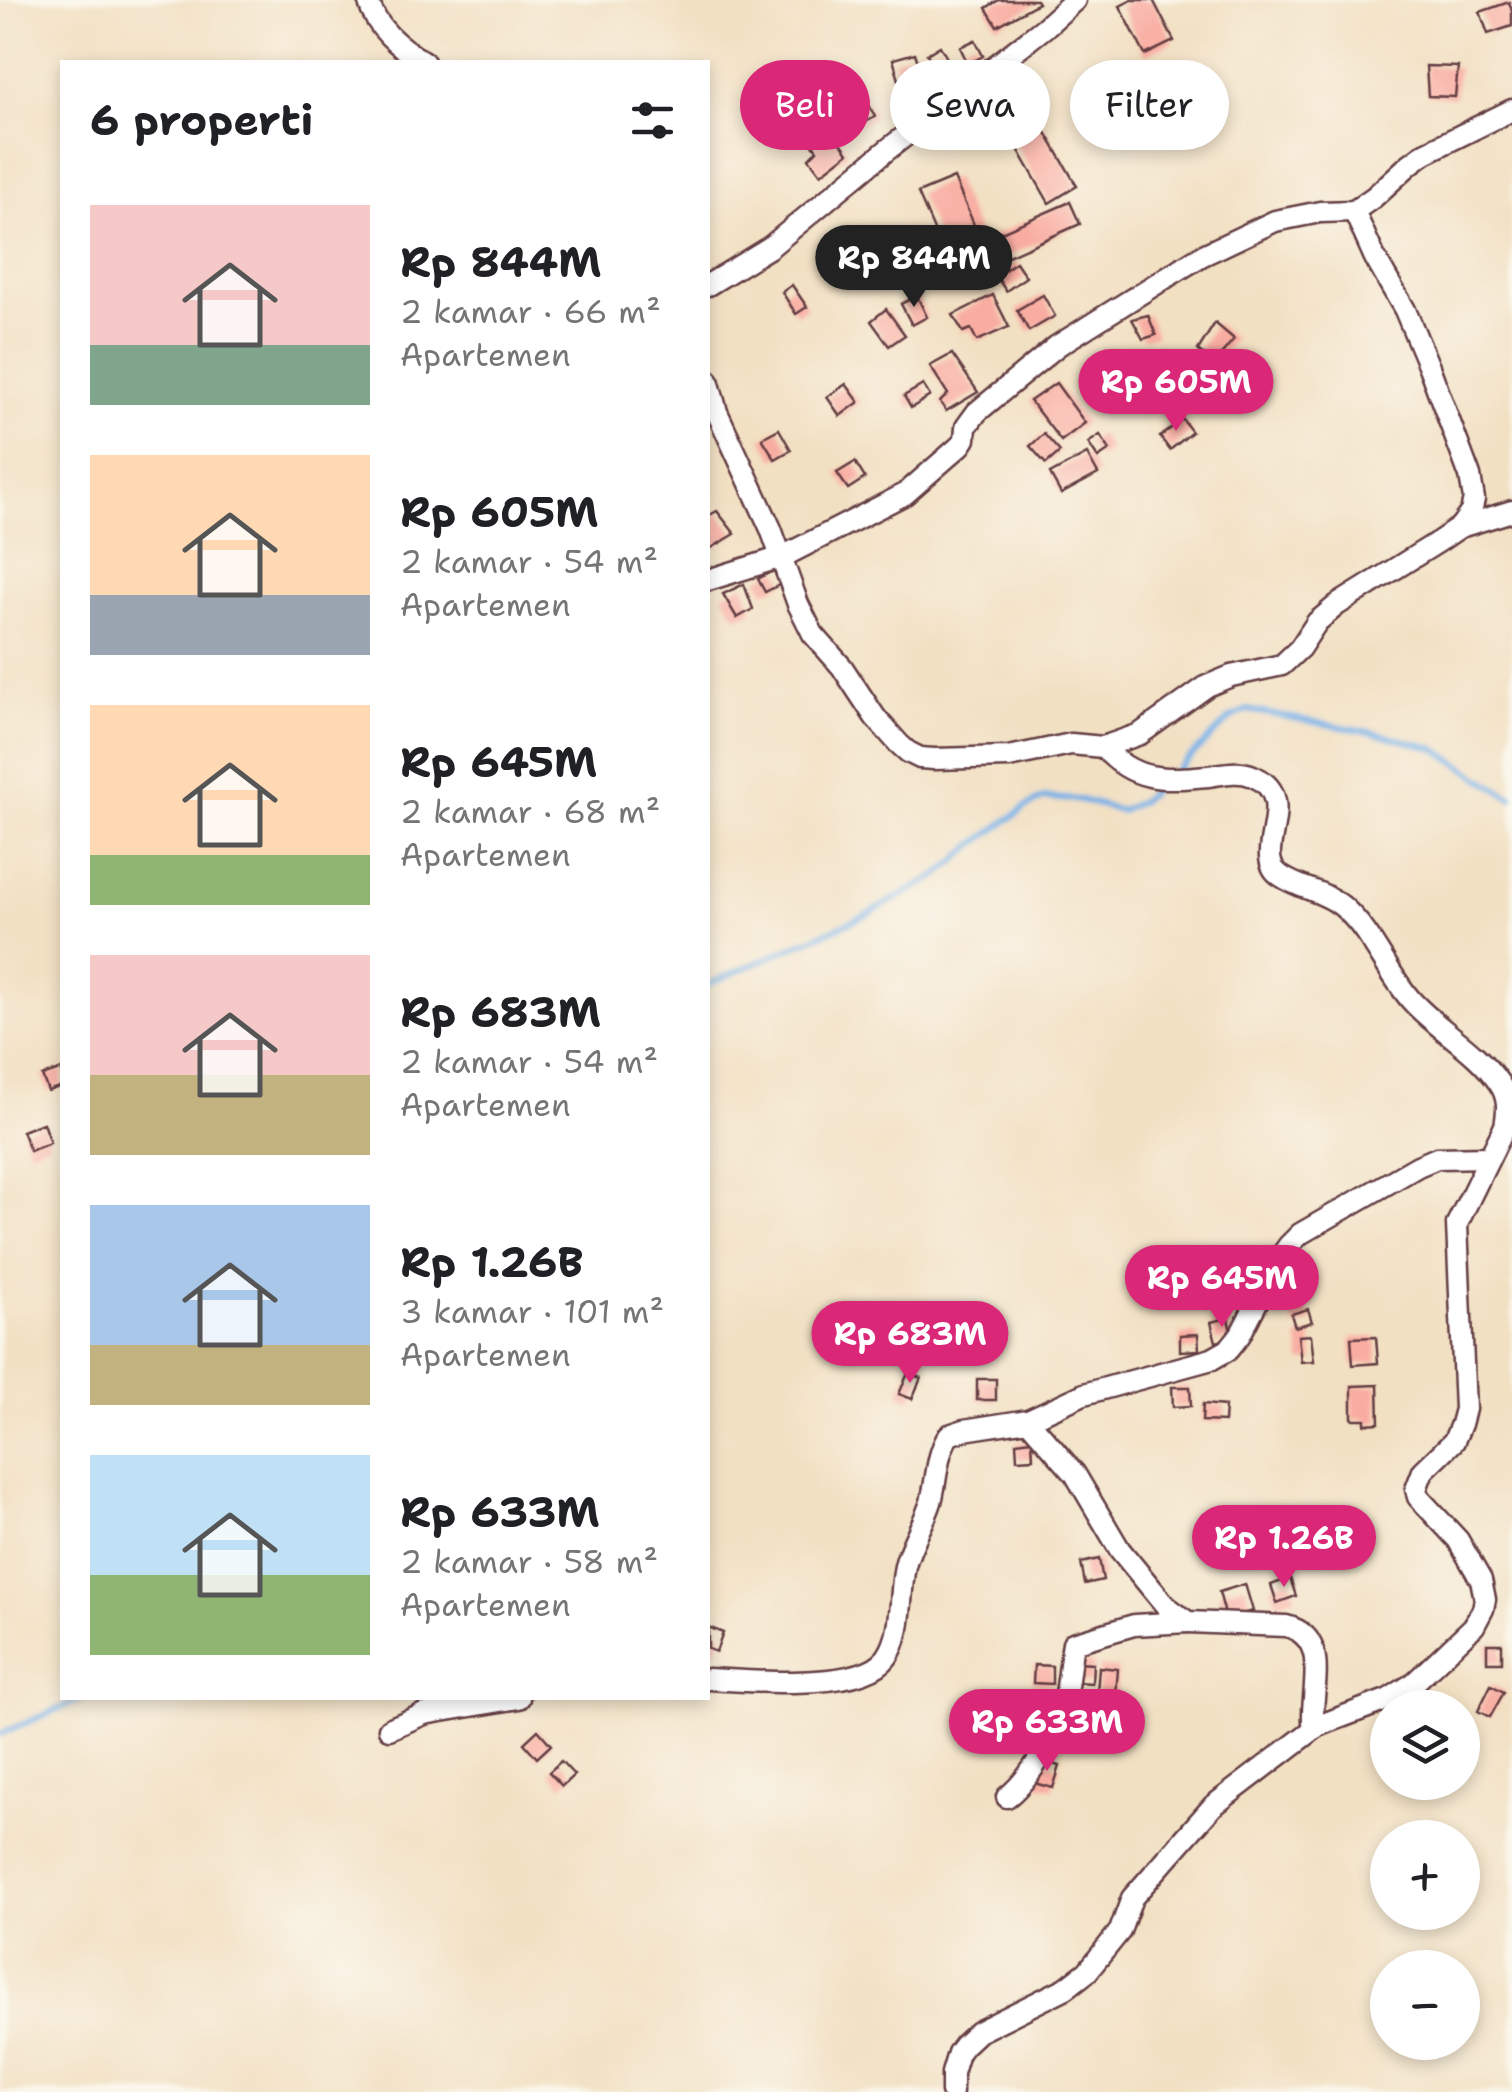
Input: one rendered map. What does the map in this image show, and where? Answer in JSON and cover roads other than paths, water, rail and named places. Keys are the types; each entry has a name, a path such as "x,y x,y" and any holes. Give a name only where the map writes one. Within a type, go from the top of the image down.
{"street":[{"path":"368,0 381,26 398,47 421,60"},
{"path":"710,285 770,247 1075,0"},
{"path":"710,579 782,556 905,494 961,445 976,412 1058,346 1201,256 1294,215 1354,211 1425,153 1512,110"},
{"path":"1354,211 1429,367 1470,476 1474,499 1471,512 1460,527"},
{"path":"710,387 717,412 782,556 812,634 842,667 875,716 908,752 920,758 1009,757 1071,744 1103,747 1140,734 1207,686 1231,676 1282,665 1300,648 1317,622 1337,605 1460,527 1512,511"},
{"path":"952,2092 952,2073 964,2045 978,2032 1066,1988 1087,1972 1120,1930 1132,1898 1213,1806 1318,1726 1389,1699 1414,1683 1474,1626 1485,1599 1470,1558 1442,1520 1418,1497 1416,1489 1422,1470 1454,1441 1465,1408 1457,1224 1505,1126 1508,1109 1501,1085 1412,1002 1378,948 1343,907 1326,895 1278,875 1271,857 1277,813 1266,784 1242,773 1153,777 1126,768 1103,747"},
{"path":"710,1679 801,1683 836,1679 874,1668 886,1658 893,1644 906,1564 950,1436 1028,1420 1084,1394 1212,1360 1228,1350 1240,1335 1280,1256 1300,1234 1436,1158 1489,1157"},
{"path":"1028,1420 1075,1474 1120,1550 1146,1583 1166,1606 1188,1622"},
{"path":"1006,1797 1026,1779 1062,1716 1074,1644 1134,1625 1188,1622 1297,1628 1312,1644 1316,1655 1312,1708 1313,1722 1318,1726"},
{"path":"389,1729 424,1714 507,1700"}],"waterway":[{"path":"1174,773 1232,717 1247,710 1371,732 1434,748 1512,798"},
{"path":"710,983 868,914 939,875 975,844 1044,798 1081,800 1121,811 1141,801 1160,783"},
{"path":"0,1734 79,1700"}]}
